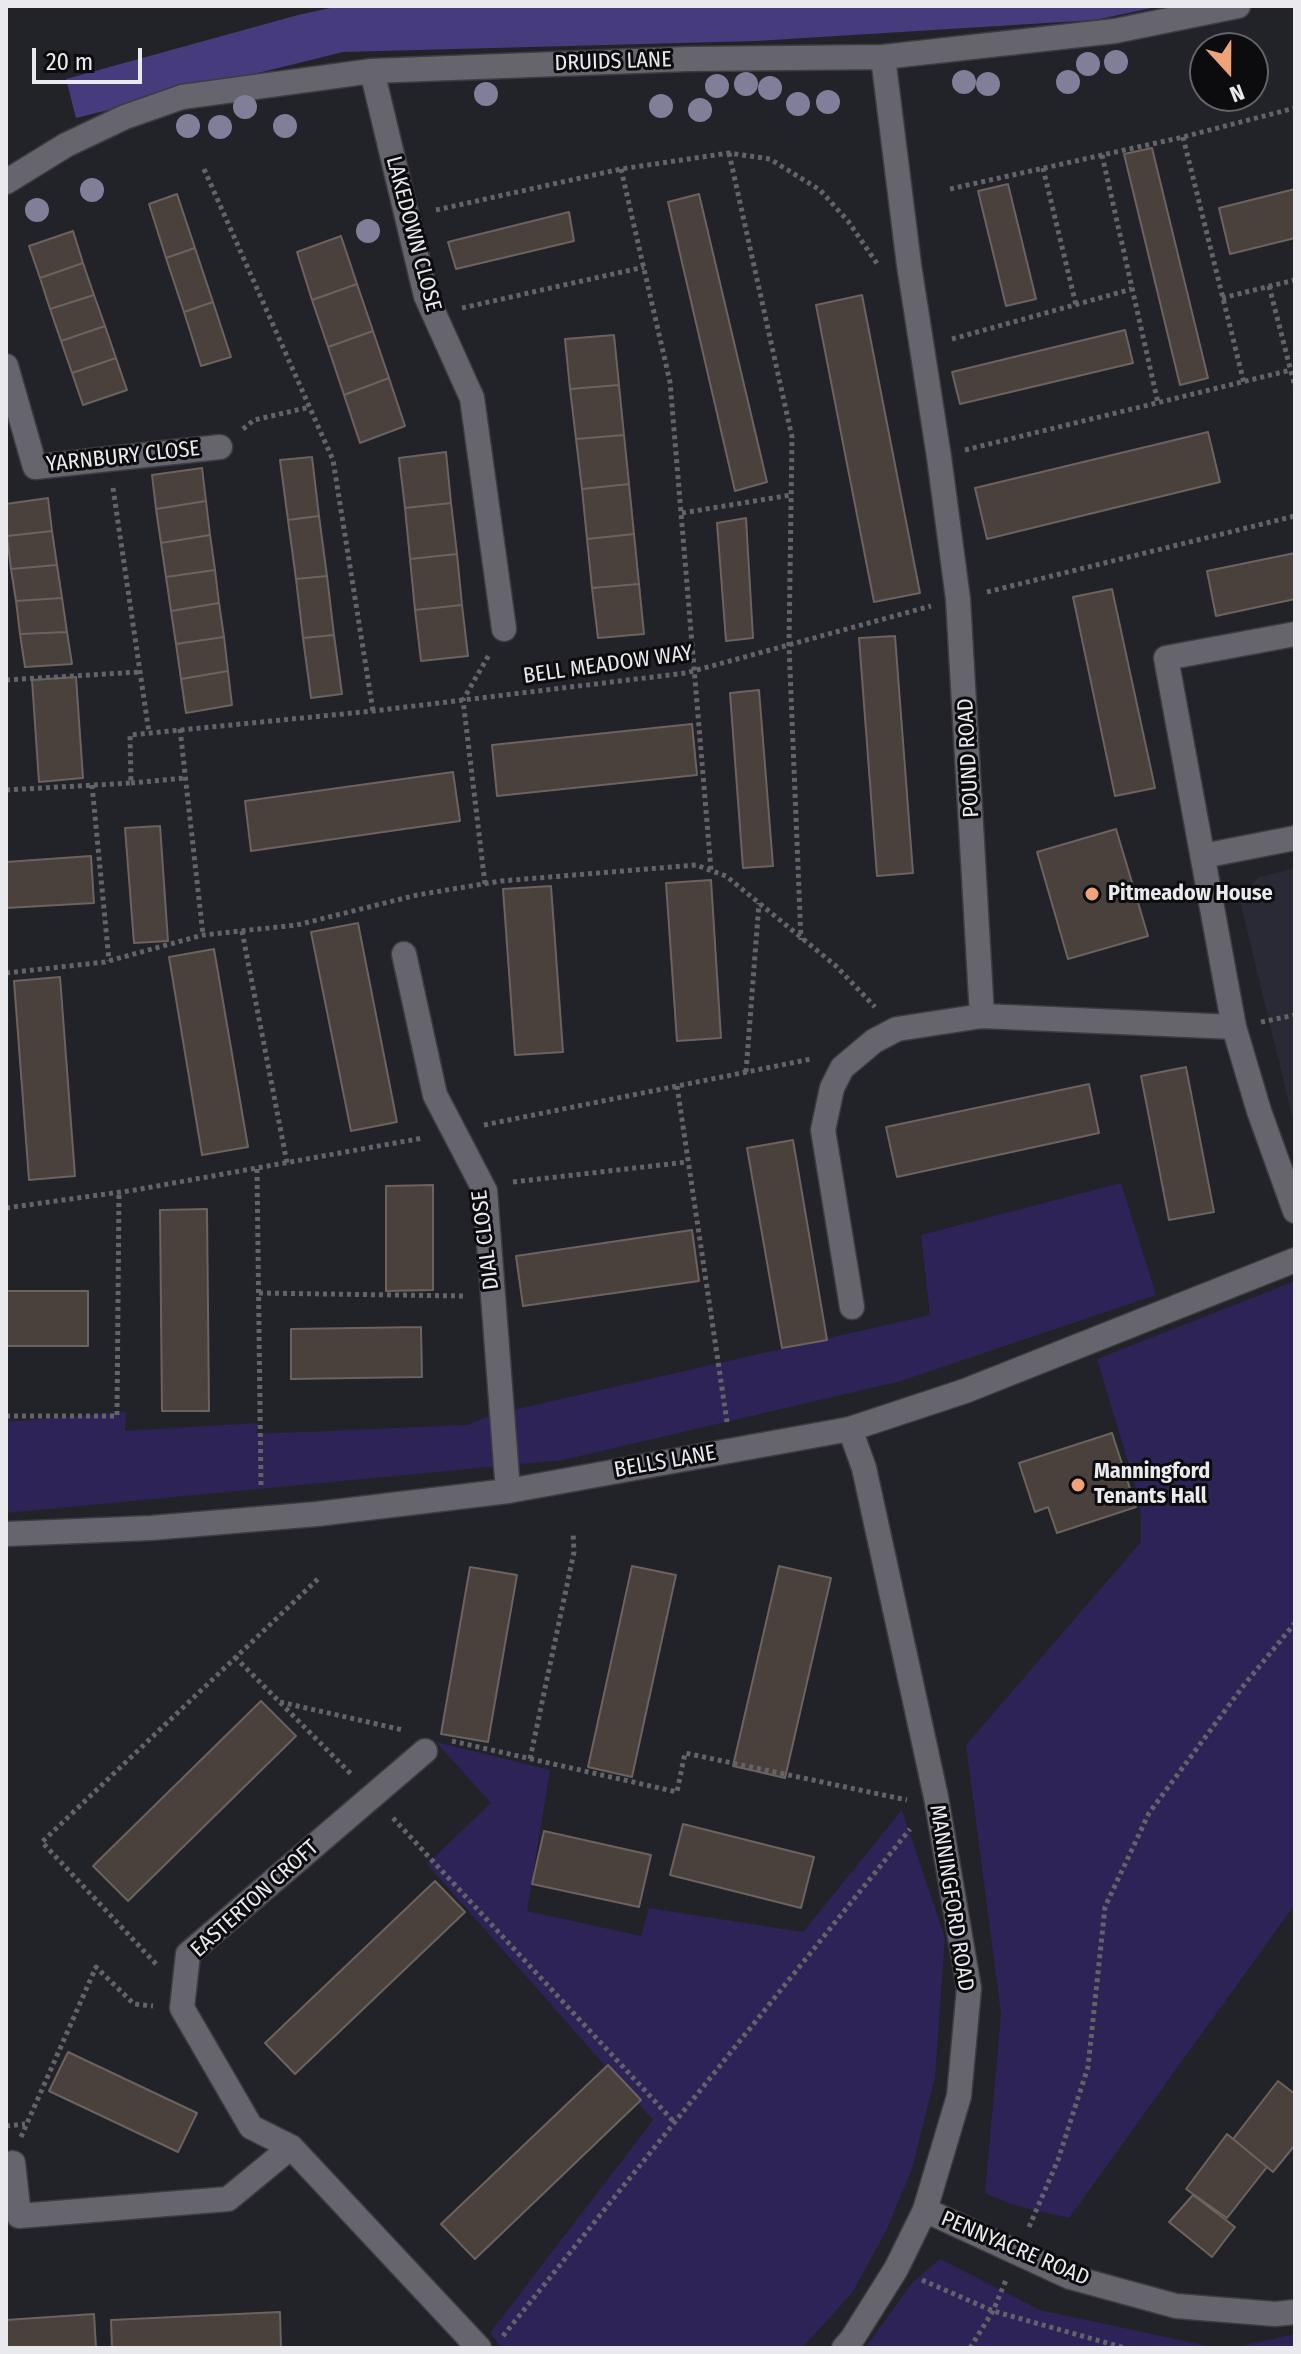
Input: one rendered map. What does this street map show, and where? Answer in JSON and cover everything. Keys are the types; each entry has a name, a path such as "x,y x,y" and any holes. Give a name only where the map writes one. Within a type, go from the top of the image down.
{"street":[{"name":"DRUIDS LANE","path":"6,182 66,145 125,117 182,97 372,71 688,59 883,57 1115,31 1238,6"},
{"name":"POUND ROAD","path":"883,57 909,265 958,599 982,1016"},
{"name":"LAKEDOWN CLOSE","path":"372,71 426,296 472,398 504,629"},
{"name":"YARNBURY CLOSE","path":"6,366 35,467 220,447"},
{"path":"1295,634 1166,658 1234,1027 1259,1111 1295,1211"},
{"path":"1203,856 1295,838"},
{"name":"DIAL CLOSE","path":"404,954 435,1095 485,1191 508,1491"},
{"path":"852,1307 823,1130 832,1088 842,1068 874,1041 897,1029 982,1016 1234,1027"},
{"name":"BELLS LANE","path":"6,1534 151,1528 317,1514 508,1491 850,1429 965,1391 1295,1260"},
{"name":"MANNINGFORD ROAD","path":"844,2348 896,2269 925,2210 959,2096 969,1988 936,1797 864,1468 850,1429"},
{"name":"EASTERTON CROFT","path":"183,2000 188,1954 373,1796 427,1741"},
{"path":"183,2000 251,2127 291,2147 479,2348"},
{"path":"13,2163 19,2216 228,2199 291,2147"},
{"name":"PENNYACRE ROAD","path":"925,2210 1070,2277 1176,2306 1275,2314 1295,2312"}],"path":[{"path":"950,189 1183,137 1295,108"},
{"path":"1183,137 1244,383"},
{"path":"406,216 621,169 729,153 770,159 820,190 848,221 881,270"},
{"path":"729,153 792,437 789,645 801,940"},
{"path":"1102,155 1158,403"},
{"path":"1043,168 1076,305"},
{"path":"204,169 333,460 373,711"},
{"path":"621,169 670,382 711,870"},
{"path":"434,314 644,267"},
{"path":"1222,298 1295,280"},
{"path":"1269,286 1295,387"},
{"path":"922,349 1132,289"},
{"path":"939,457 1291,370"},
{"path":"220,447 254,420 310,407"},
{"path":"109,459 149,733 130,735 131,783"},
{"path":"681,513 791,495"},
{"name":"BELL MEADOW WAY","path":"149,733 373,711 694,671 958,599 1295,516"},
{"path":"485,884 463,700 504,629"},
{"path":"6,680 140,672"},
{"path":"180,729 203,935"},
{"path":"6,790 185,778"},
{"path":"92,785 109,961"},
{"path":"6,973 109,961 203,935 297,925 417,895 485,884 696,865 726,876 836,966 897,1029"},
{"path":"746,1072 759,903"},
{"path":"242,931 287,1163"},
{"path":"6,1208 397,1145 831,1055 856,1057"},
{"path":"677,1086 732,1450"},
{"path":"485,1191 502,1184 687,1162"},
{"path":"257,1169 262,1518"},
{"path":"6,1416 117,1416 119,1192"},
{"path":"259,1293 493,1296"},
{"path":"530,1759 574,1552 573,1532"},
{"path":"183,2000 42,1842 320,1577"},
{"path":"970,2348 993,2311 1058,2160 1088,2067 1105,1907 1149,1813 1244,1685 1295,1623"},
{"path":"235,1657 373,1796 675,2123"},
{"path":"280,1702 427,1741 530,1759 677,1792 685,1753 905,1801 936,1797"},
{"path":"494,2348 936,1797"},
{"path":"13,2163 25,2124 96,1967 134,2004 183,2000"},
{"path":"6,2126 25,2124"},
{"path":"896,2269 993,2311 1125,2348"}],"shaded area":[{"path":"339,6 1161,6 1095,20 756,41 343,52 76,118 66,79"},
{"path":"1295,868 1295,1128 1239,897 1259,877"},
{"path":"1121,1183 1156,1295 901,1381 563,1460 6,1513 6,1422 126,1412 125,1431 258,1423 256,1434 468,1425 491,1415 930,1315 921,1235"},
{"path":"1295,1281 1295,1904 1069,2218 1013,2205 985,2193 1001,2014 966,1745 1141,1542 1140,1502 1097,1359"},
{"path":"436,1742 550,1770 527,1911 641,1936 649,1908 803,1932 902,1810 945,1938 935,2077 912,2169 886,2231 852,2293 802,2348 502,2348 490,2333 653,2120 427,1864 491,1803"},
{"path":"940,2259 1040,2310 1217,2348 865,2348 912,2283"},
{"path":"1295,2334 1295,2348 1233,2348"}],"building":[{"path":"1152,148 1208,378 1180,385 1124,154"},
{"path":"1008,184 1036,299 1006,306 978,191"},
{"path":"1295,189 1295,238 1230,254 1219,208"},
{"path":"177,194 195,248 166,258 149,204"},
{"path":"699,194 767,482 735,491 668,202"},
{"path":"569,212 574,241 456,269 448,242"},
{"path":"73,231 83,263 40,278 29,246"},
{"path":"341,236 357,284 312,300 297,252"},
{"path":"195,248 213,302 184,312 166,258"},
{"path":"83,263 94,295 50,309 40,278"},
{"path":"357,284 373,331 328,347 312,300"},
{"path":"94,295 105,326 61,341 50,309"},
{"path":"862,295 920,593 874,602 816,305"},
{"path":"213,302 231,357 201,366 184,312"},
{"path":"105,326 116,358 72,373 61,341"},
{"path":"1125,330 1133,363 960,404 952,372"},
{"path":"373,331 389,378 344,395 328,347"},
{"path":"614,335 619,385 570,389 565,339"},
{"path":"116,358 127,390 83,405 72,373"},
{"path":"389,378 405,426 360,443 344,395"},
{"path":"619,385 624,435 576,439 570,389"},
{"path":"1208,432 1220,482 987,539 975,488"},
{"path":"624,435 629,484 582,489 576,439"},
{"path":"446,452 451,503 405,508 399,458"},
{"path":"312,457 319,516 288,520 280,460"},
{"path":"202,468 206,501 156,509 152,475"},
{"path":"629,484 634,534 587,539 582,489"},
{"path":"48,498 52,531 7,536 6,504"},
{"path":"206,501 210,535 161,543 156,509"},
{"path":"451,503 457,554 410,559 405,508"},
{"path":"319,516 327,576 296,579 288,520"},
{"path":"746,518 753,638 726,641 717,523"},
{"path":"52,531 57,565 11,569 7,536"},
{"path":"634,534 639,584 592,588 587,539"},
{"path":"210,535 215,570 166,577 161,543"},
{"path":"1295,553 1295,599 1216,616 1207,571"},
{"path":"457,554 462,605 415,610 410,559"},
{"path":"57,565 62,598 16,601 11,569"},
{"path":"215,570 219,603 171,611 166,577"},
{"path":"327,576 334,635 303,638 296,579"},
{"path":"639,584 644,634 598,638 592,588"},
{"path":"1112,589 1155,788 1115,796 1073,597"},
{"path":"62,598 67,632 20,634 16,601"},
{"path":"219,603 224,637 176,644 171,611"},
{"path":"462,605 468,656 421,661 415,610"},
{"path":"67,632 72,664 25,667 20,634"},
{"path":"334,635 342,694 311,698 303,638"},
{"path":"895,636 913,873 877,876 859,638"},
{"path":"224,637 228,671 181,679 176,644"},
{"path":"228,671 232,705 186,713 181,679"},
{"path":"76,677 83,778 39,782 32,680"},
{"path":"759,690 773,866 743,868 730,693"},
{"path":"692,724 697,775 497,796 492,745"},
{"path":"453,772 460,821 251,851 245,801"},
{"path":"160,826 168,941 134,943 125,828"},
{"name":"Pitmeadow House","path":"1116,829 1148,936 1068,959 1037,852"},
{"path":"91,856 94,903 6,908 6,862"},
{"path":"711,880 721,1038 677,1041 666,883"},
{"path":"551,886 563,1052 515,1055 503,889"},
{"path":"358,923 397,1122 351,1131 311,932"},
{"path":"214,949 248,1147 202,1155 169,957"},
{"path":"60,977 75,1176 29,1180 14,981"},
{"path":"1186,1067 1214,1212 1169,1220 1141,1076"},
{"path":"1089,1084 1099,1133 897,1177 886,1127"},
{"path":"793,1140 827,1340 782,1348 747,1148"},
{"path":"433,1185 433,1290 386,1291 386,1186"},
{"path":"207,1209 209,1411 162,1411 160,1210"},
{"path":"692,1230 699,1281 523,1306 516,1256"},
{"path":"6,1291 88,1291 88,1346 6,1346"},
{"path":"421,1327 422,1377 291,1379 291,1329"},
{"name":"Manningford Tenants Hall","path":"1112,1433 1136,1507 1057,1533 1048,1507 1035,1512 1019,1463"},
{"path":"632,1566 676,1575 632,1777 588,1767"},
{"path":"779,1566 831,1578 785,1778 733,1766"},
{"path":"470,1567 517,1575 488,1742 441,1734"},
{"path":"261,1701 296,1736 128,1901 93,1866"},
{"path":"683,1824 814,1857 801,1908 670,1875"},
{"path":"544,1831 651,1855 639,1907 532,1884"},
{"path":"435,1881 465,1912 295,2074 265,2043"},
{"path":"68,2052 197,2113 178,2152 49,2091"},
{"path":"608,2065 641,2100 475,2259 441,2224"},
{"path":"1278,2081 1295,2094 1295,2145 1273,2172 1233,2139"},
{"path":"1227,2134 1267,2167 1227,2218 1186,2189"},
{"path":"1193,2195 1235,2227 1212,2257 1169,2222"},
{"path":"280,2312 281,2348 112,2348 111,2320"},
{"path":"94,2314 96,2348 6,2348 6,2320"}],"place":[{"name":"Pitmeadow House","path":"1092,894"},
{"name":"Manningford Tenants Hall","path":"1078,1485"}]}
